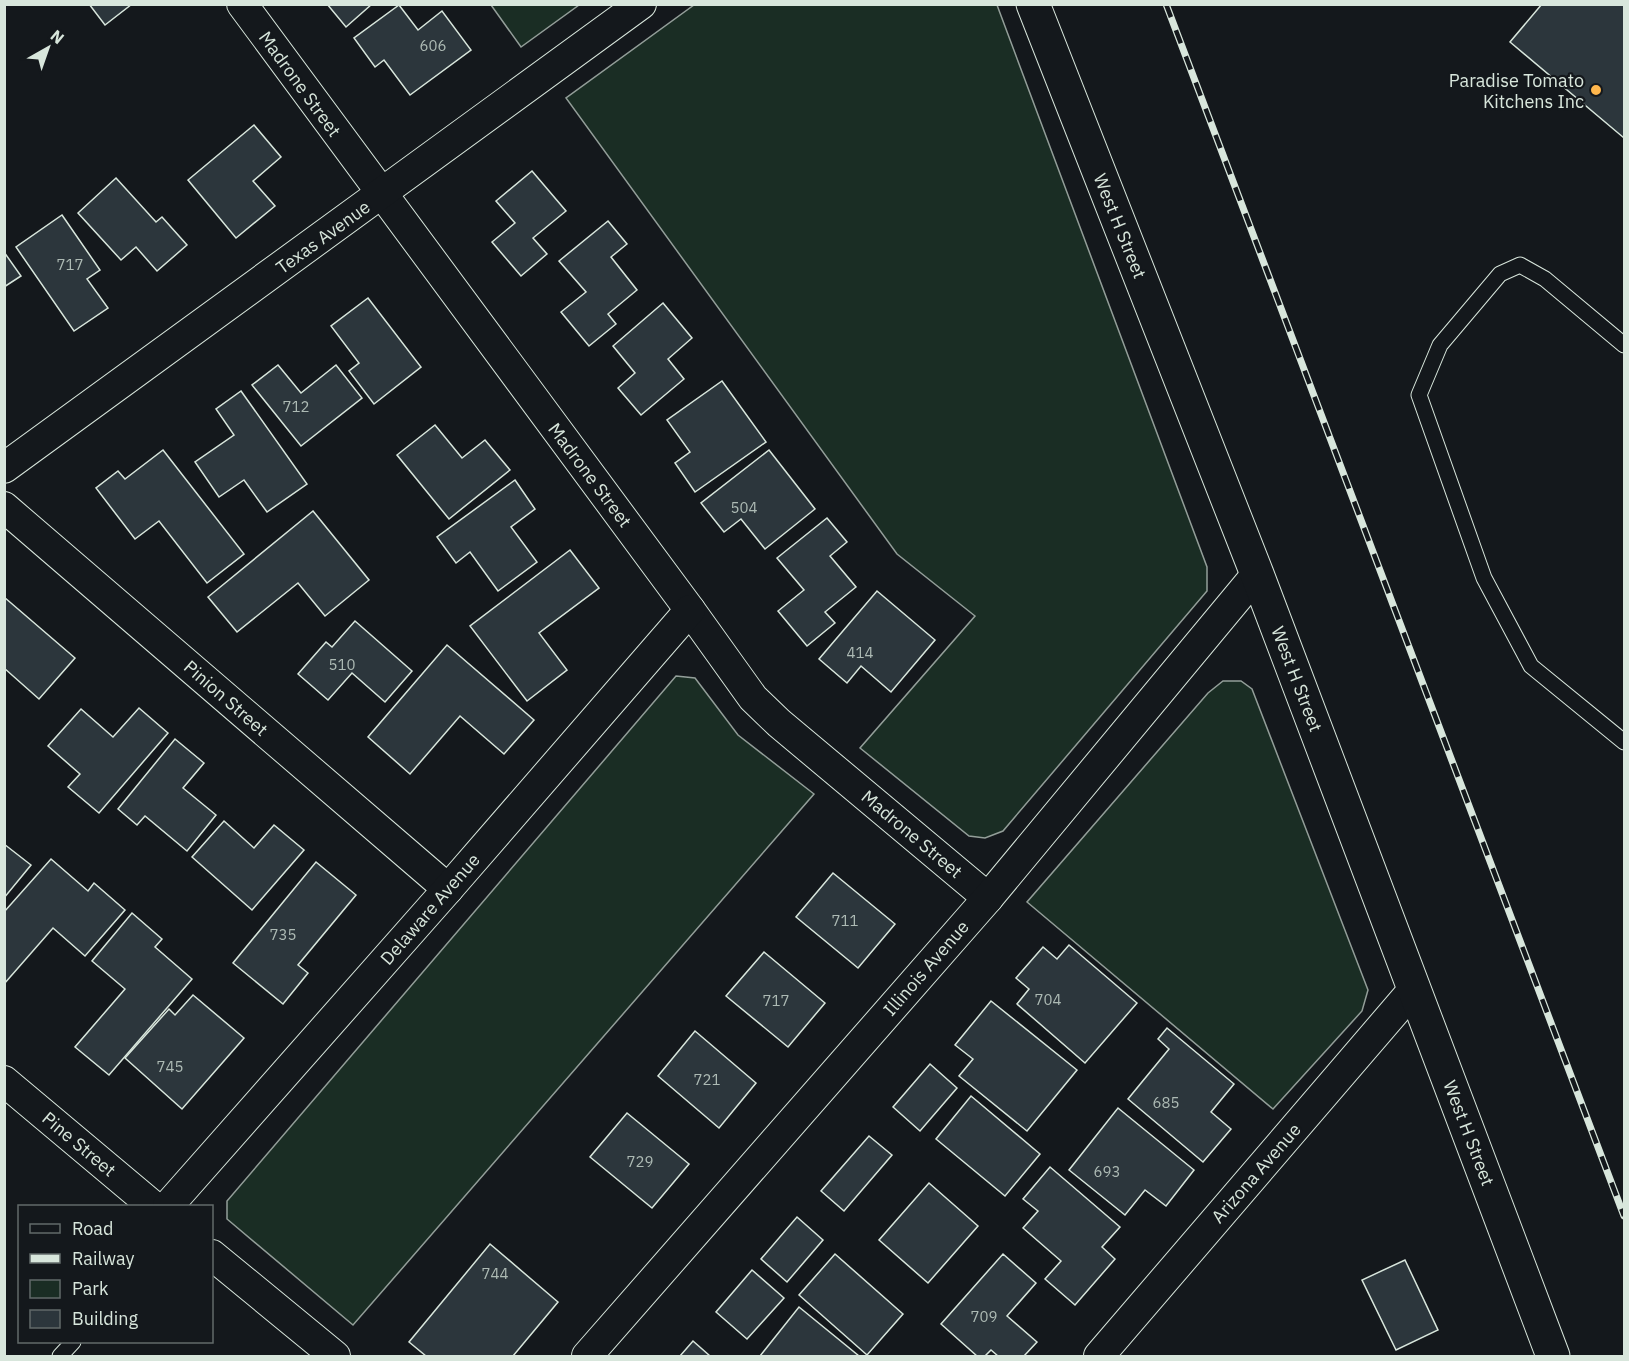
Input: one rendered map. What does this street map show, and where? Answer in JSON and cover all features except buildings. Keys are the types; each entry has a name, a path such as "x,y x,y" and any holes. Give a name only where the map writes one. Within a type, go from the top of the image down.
{"street":[{"name":"Madrone Street","path":"242,4 753,698 779,723 988,898"},
{"name":"Texas Avenue","path":"4,468 641,4"},
{"name":"West H Street","path":"1033,4 1257,574 1553,1356"},
{"name":"Pinion Street","path":"4,507 448,889"},
{"name":"Illinois Avenue","path":"587,1356 988,898 1257,574"},
{"name":"Delaware Avenue","path":"169,1205 690,610"},
{"name":"Arizona Avenue","path":"1099,1356 1414,989"},
{"name":"Pine Street","path":"4,1082 152,1205"},
{"path":"213,1256 335,1356"}],"lane":[{"path":"1624,345 1545,279 1520,265 1500,274 1440,345 1419,395 1484,578 1531,666 1624,742"},
{"path":"60,1356 71,1343"}],"green space":[{"path":"491,5 579,5 521,47"},
{"path":"694,5 997,5 1207,567 1207,591 1003,831 985,838 969,836 860,748 975,616 897,554 566,98"},
{"path":"676,676 695,678 738,735 814,794 353,1325 227,1219 227,1201"},
{"path":"1223,681 1241,681 1252,689 1368,990 1362,1011 1273,1109 1027,902 1208,693"}],"railway":[{"path":"1166,4 1624,1216"}],"place":[{"name":"Paradise Tomato Kitchens Inc","path":"1596,90"}]}
